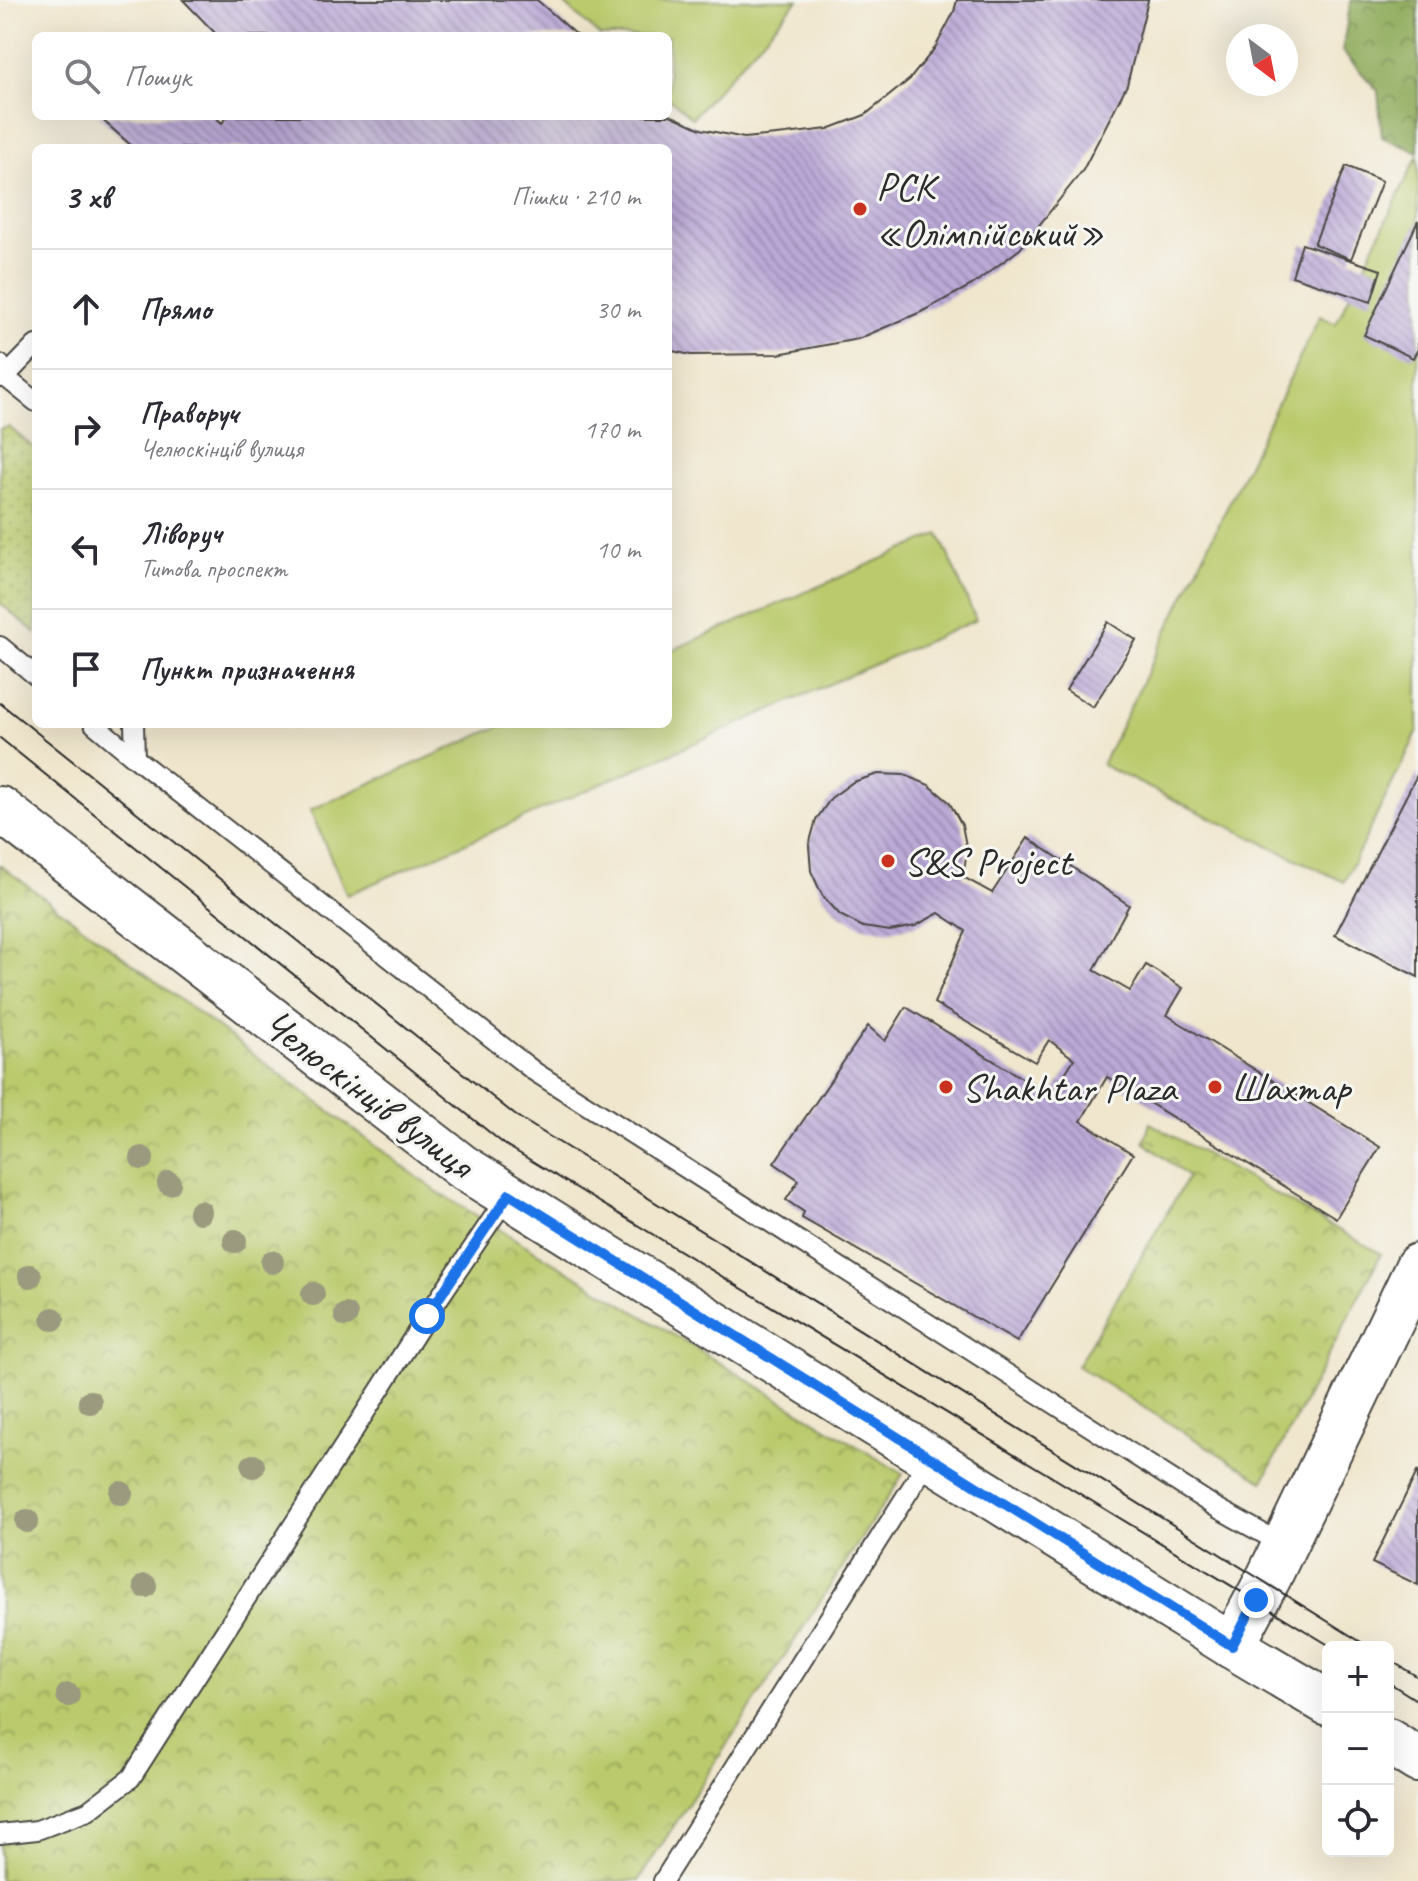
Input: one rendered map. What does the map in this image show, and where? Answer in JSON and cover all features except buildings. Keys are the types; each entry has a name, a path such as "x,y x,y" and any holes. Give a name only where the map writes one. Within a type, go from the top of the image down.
{"main road":[{"name":"Челюскінців вулиця","path":"0,809 461,1166 1322,1699"},
{"path":"1232,1646 1412,1294"},
{"path":"1394,1745 1418,1760"}],"lane":[{"path":"32,348 2,373 32,399"},
{"path":"0,646 32,673"},
{"path":"99,728 535,1072 1203,1500 1284,1545"},
{"path":"134,728 135,758"},
{"path":"0,1834 37,1830 88,1811 131,1778 427,1316 509,1194"},
{"path":"663,1881 930,1458"}],"green space":[{"path":"560,0 798,0 692,118 672,100 672,32 596,32"},
{"path":"1351,0 1418,0 1418,152 1382,137 1378,91 1342,51"},
{"path":"1418,155 1418,731 1344,882 1102,765 1320,316 1336,324"},
{"path":"9,427 32,447 32,630 0,603 0,429"},
{"path":"939,534 976,620 347,895 310,810 496,728 672,728 672,650"},
{"path":"0,865 436,1191 903,1474 638,1881 0,1881"},
{"path":"1150,1123 1381,1254 1263,1481 1077,1366 1188,1177 1144,1142"}],"tram line":[{"path":"0,703 515,1115 1359,1641"},
{"path":"0,738 504,1144 1322,1641"},
{"path":"1394,1663 1418,1677"},
{"path":"1394,1686 1418,1701"}],"place":[{"name":"РСК «Олімпійський»","path":"860,209"},
{"name":"S&S Project","path":"888,861"},
{"name":"Shakhtar Plaza","path":"946,1087"},
{"name":"Шахтар","path":"1215,1087"}],"route":[{"path":"427,1316 509,1194 1232,1646 1256,1600"}]}
